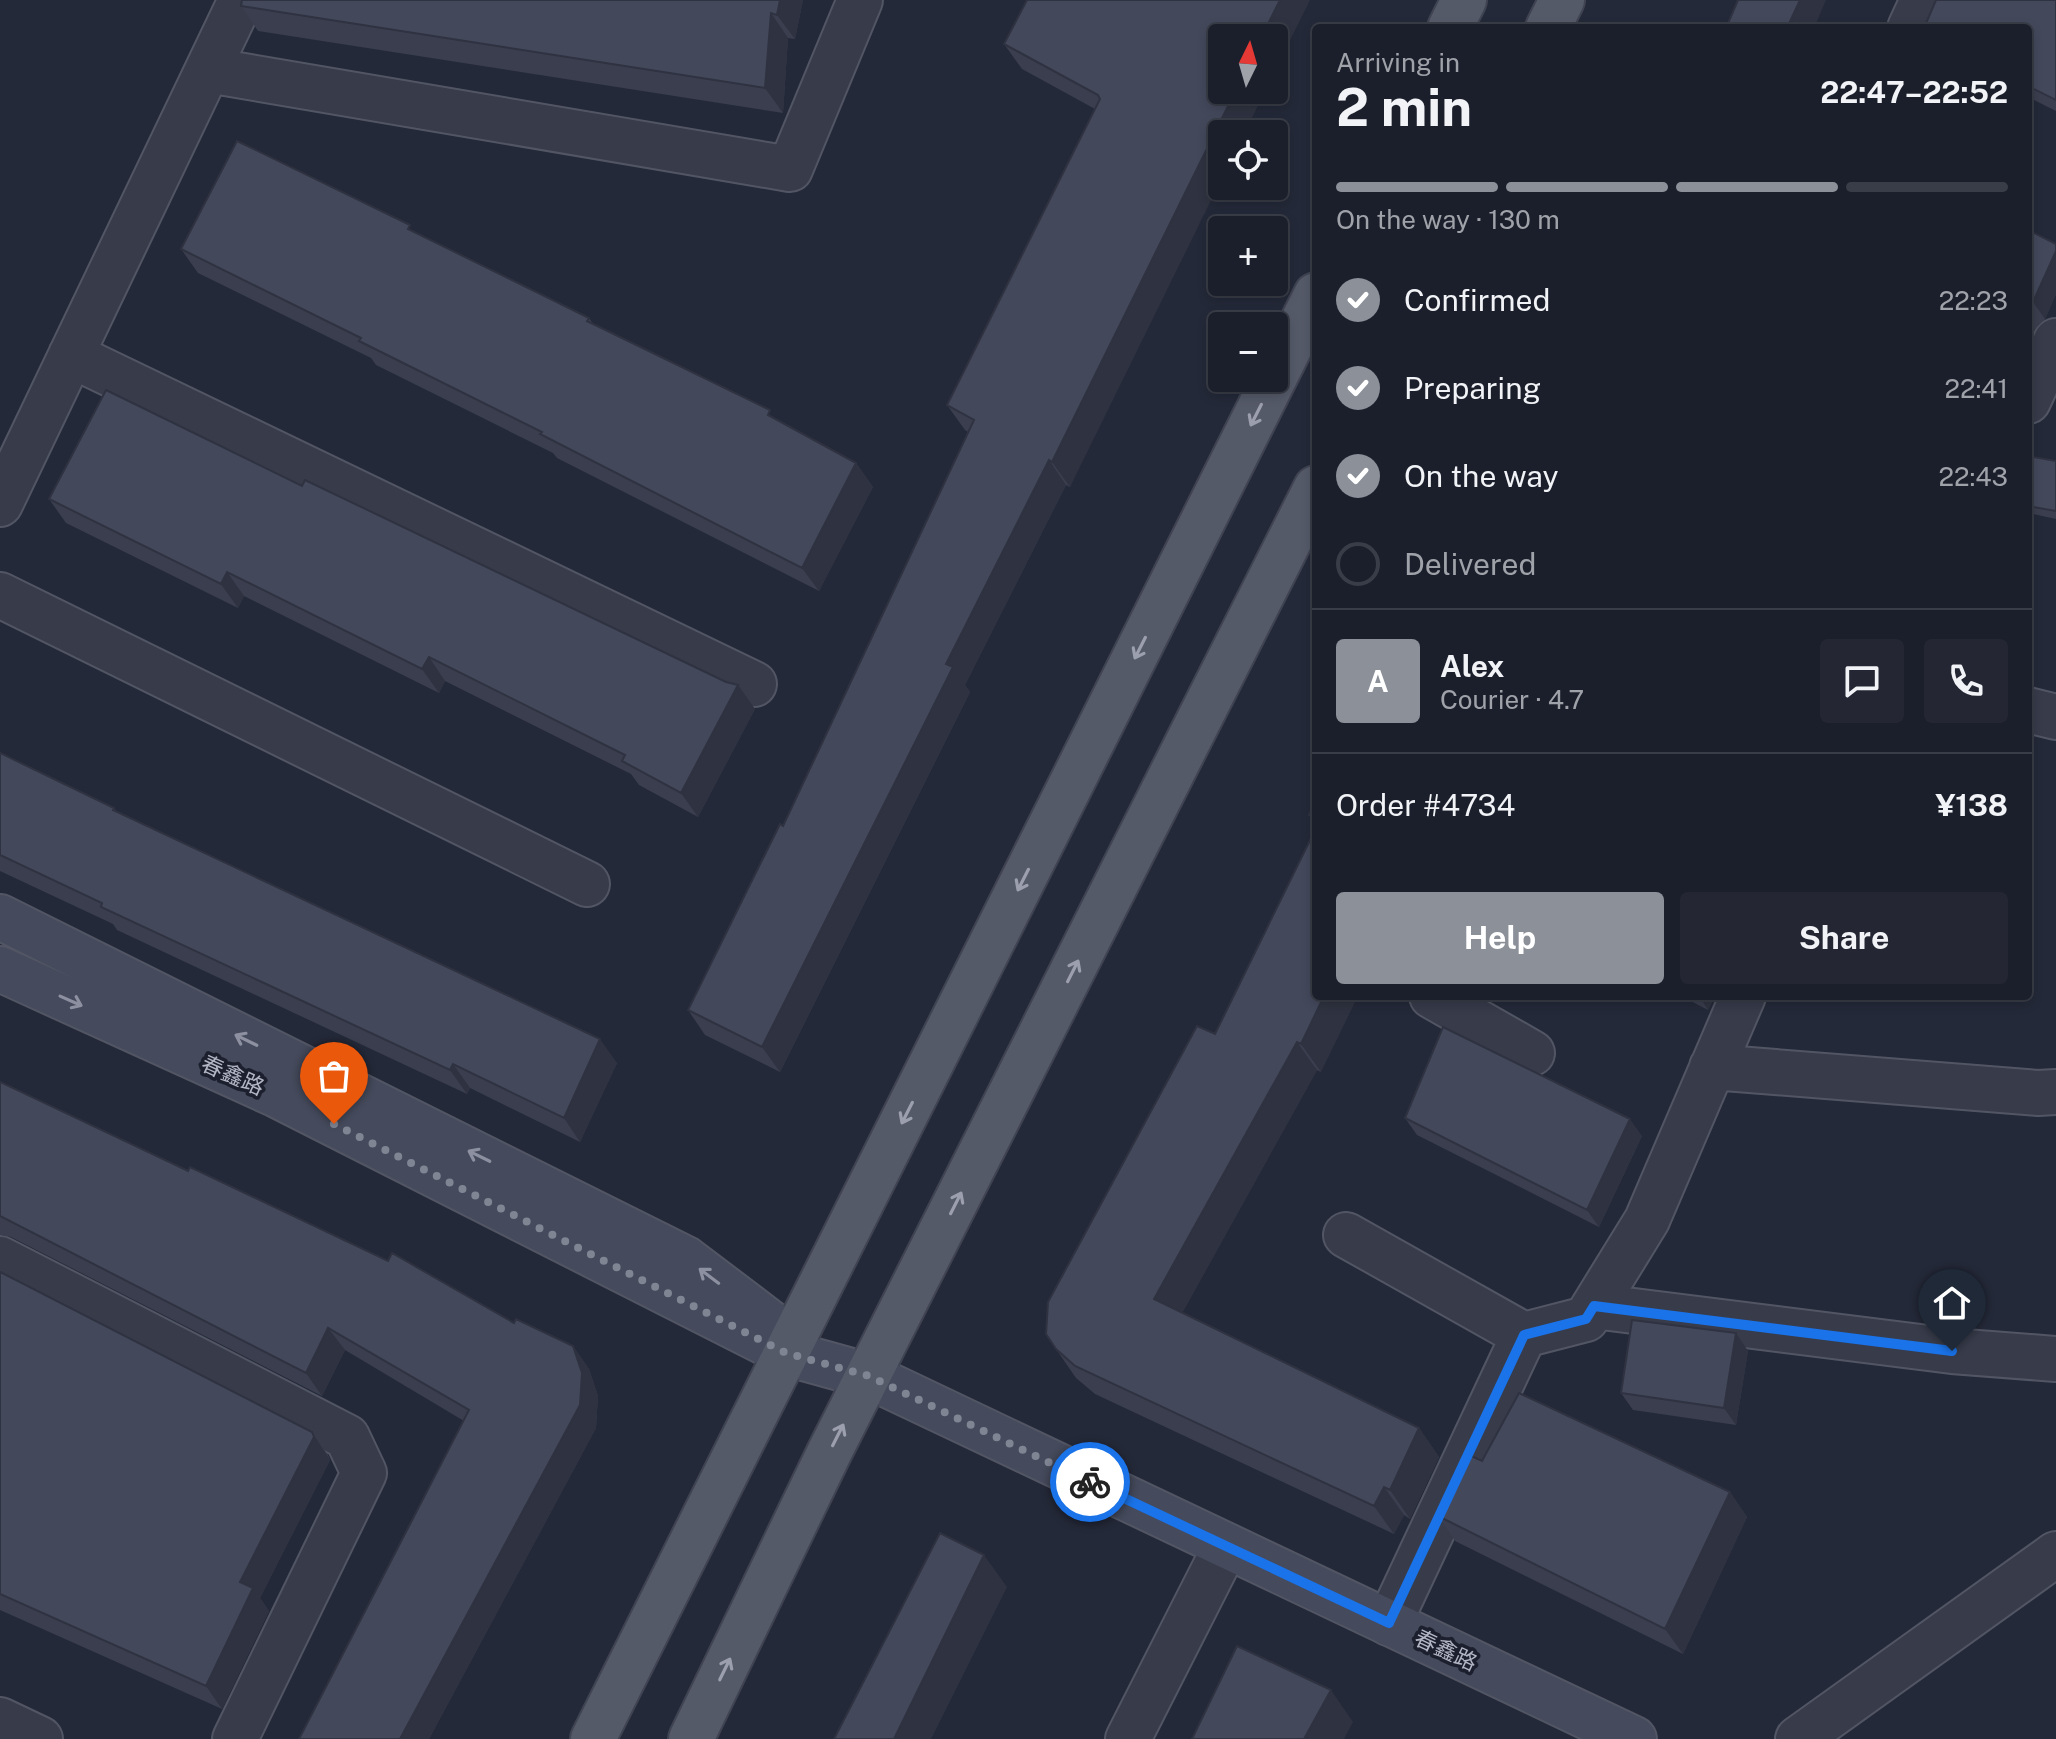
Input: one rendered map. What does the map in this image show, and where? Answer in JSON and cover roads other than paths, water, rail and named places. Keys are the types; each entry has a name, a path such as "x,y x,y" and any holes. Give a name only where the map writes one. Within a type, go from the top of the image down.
{"main road":[{"path":"1452,24 1464,0"},
{"path":"1550,24 1562,0"},
{"path":"593,1739 1312,303"},
{"path":"691,1739 869,1376 1312,496"},
{"name":"春鑫路","path":"0,917 686,1259 790,1347"},
{"name":"春鑫路","path":"0,969 277,1095 790,1347 869,1376 1634,1739"}],"street":[{"path":"0,504 241,0"},
{"path":"208,70 790,169 860,0"},
{"path":"1912,24 1923,0"},
{"path":"71,355 754,684"},
{"path":"0,595 587,884"},
{"path":"2032,711 2056,717"},
{"path":"1439,1000 1532,1053"},
{"path":"1346,1235 1524,1335 1586,1319 1647,1220 1741,1000"},
{"path":"1712,1067 2056,1092"},
{"path":"0,1259 347,1437 364,1473 235,1739"},
{"path":"1594,1306 1936,1349 2056,1359"},
{"path":"1389,1623 1524,1335"},
{"path":"1128,1739 1226,1546"},
{"path":"1798,1739 2056,1554"},
{"path":"0,1720 40,1739"}]}
